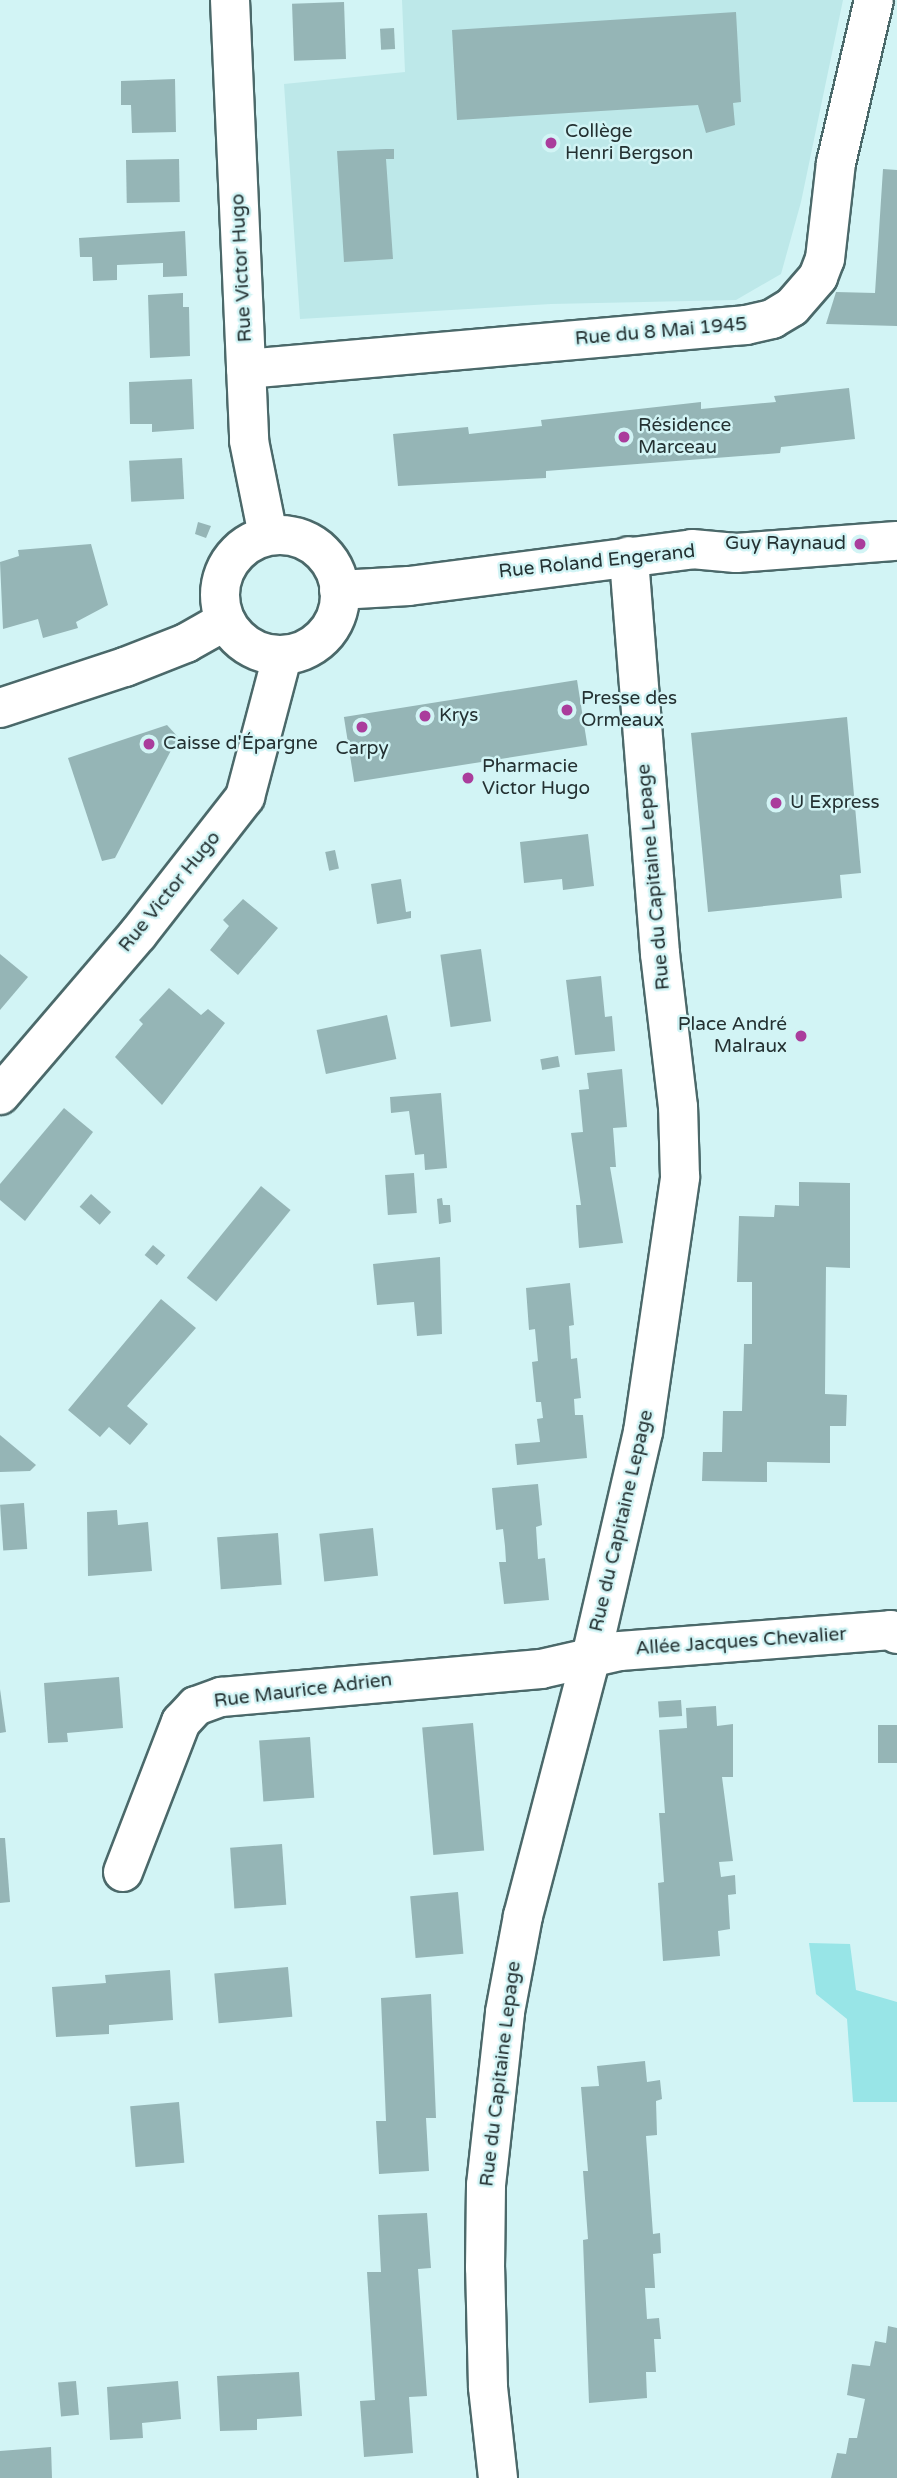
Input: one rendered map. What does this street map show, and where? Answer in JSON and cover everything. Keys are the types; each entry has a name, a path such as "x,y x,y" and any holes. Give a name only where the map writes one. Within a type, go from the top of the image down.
{"street":[{"name":"Rue Victor Hugo","path":"229,0 249,441 268,534"},
{"name":"Rue du 8 Mai 1945","path":"246,369 746,326 772,319 792,307 818,277 825,259 836,163 874,0"},
{"path":"268,534 295,534 318,545 332,564 339,590 337,610 320,641 305,653 282,657 261,654 239,641 225,621 219,599 222,578 232,558 248,543 268,534"},
{"name":"Rue Roland Engerand","path":"339,590 692,549 736,554 897,541"},
{"name":"Rue du Capitaine Lepage","path":"498,2478 488,2387 485,2268 493,2114 523,1916 591,1657 643,1432 680,1177 678,1107 660,953 629,556"},
{"path":"0,708 125,667 186,643 225,621"},
{"name":"Rue Victor Hugo","path":"0,1095 138,934 245,797 282,657"},
{"name":"Allée Jacques Chevalier","path":"591,1657 620,1651 895,1630"},
{"name":"Rue Maurice Adrien","path":"123,1872 181,1721 196,1706 221,1698 541,1669 591,1657"}],"shaded area":[{"name":"Collège Henri Bergson","path":"402,0 843,0 801,202 781,274 736,300 551,304 300,319 284,84 405,72"},
{"path":"809,1943 850,1944 856,1990 897,2002 897,2102 853,2102 847,2019 816,1994"}],"building":[{"path":"344,2 346,59 294,61 292,4"},
{"path":"736,12 741,102 733,103 735,125 706,133 698,105 457,120 452,30"},
{"path":"394,28 395,49 381,50 380,29"},
{"path":"175,79 176,132 132,133 131,105 121,105 121,81"},
{"path":"394,149 394,159 386,159 393,259 344,262 337,151"},
{"path":"179,159 180,202 127,203 126,160"},
{"path":"883,169 897,170 897,326 826,324 836,292 875,293"},
{"path":"185,231 187,276 163,277 163,263 117,265 117,280 93,281 92,257 80,257 79,238"},
{"path":"183,293 183,307 189,307 190,356 150,358 148,295"},
{"path":"192,379 194,429 152,432 152,424 130,424 129,382"},
{"name":"Résidence Marceau","path":"849,388 855,439 781,447 780,453 546,471 546,478 398,486 393,434 468,427 469,434 542,426 541,420 701,402 701,409 776,402 774,396"},
{"path":"182,458 184,499 131,502 129,461"},
{"path":"198,522 211,526 206,538 195,534"},
{"path":"91,544 108,605 76,622 78,628 43,638 38,619 3,629 0,562 19,556 18,550"},
{"path":"577,680 587,745 354,782 344,717"},
{"name":"U Express","path":"847,717 861,873 840,875 842,898 708,912 691,733"},
{"path":"167,725 178,737 115,858 102,861 68,758"},
{"path":"588,834 594,886 563,890 562,879 524,883 520,842"},
{"path":"335,850 339,869 329,871 325,852"},
{"path":"401,879 406,912 411,911 411,918 377,924 371,884"},
{"path":"243,899 278,928 238,975 210,950 229,926 223,920"},
{"path":"481,949 491,1021 451,1027 440,955"},
{"path":"0,954 28,977 0,1010"},
{"path":"601,976 605,1017 612,1016 615,1051 575,1055 566,980"},
{"path":"169,988 201,1015 208,1009 225,1023 162,1105 115,1057 143,1024 139,1020"},
{"path":"387,1015 396,1059 326,1074 317,1030"},
{"path":"558,1056 560,1067 542,1070 540,1059"},
{"path":"622,1069 627,1127 613,1128 616,1167 610,1167 623,1243 579,1248 576,1205 581,1205 571,1133 583,1132 579,1090 589,1089 587,1073"},
{"path":"441,1093 447,1168 425,1170 424,1154 415,1155 409,1111 391,1113 390,1097"},
{"path":"64,1108 93,1132 25,1221 0,1200 0,1184"},
{"path":"414,1173 417,1213 388,1215 385,1175"},
{"path":"799,1182 850,1183 850,1268 826,1267 825,1394 847,1395 846,1426 830,1426 830,1463 767,1462 767,1482 702,1481 703,1452 722,1452 723,1411 742,1411 744,1344 752,1344 752,1282 737,1282 739,1216 774,1217 775,1205 799,1206"},
{"path":"261,1186 291,1210 216,1302 187,1278"},
{"path":"91,1194 111,1212 100,1225 80,1207"},
{"path":"442,1198 443,1205 450,1205 451,1222 439,1224 437,1199"},
{"path":"153,1245 165,1255 157,1265 145,1255"},
{"path":"440,1257 442,1334 417,1336 414,1302 377,1305 373,1264"},
{"path":"570,1283 574,1325 569,1326 571,1359 577,1358 581,1398 574,1399 575,1415 583,1415 587,1458 517,1465 515,1444 540,1442 537,1419 543,1418 541,1402 536,1402 532,1362 538,1361 535,1329 529,1330 526,1288"},
{"path":"161,1299 196,1328 127,1406 148,1424 130,1445 109,1427 100,1437 68,1410"},
{"path":"0,1435 36,1465 30,1471 0,1472"},
{"path":"538,1484 542,1525 536,1527 538,1559 545,1558 549,1600 504,1604 499,1562 506,1562 505,1546 503,1529 496,1530 492,1488"},
{"path":"24,1503 27,1549 3,1551 0,1505"},
{"path":"117,1510 118,1525 148,1522 152,1571 88,1576 87,1512"},
{"path":"373,1528 378,1576 324,1581 319,1534"},
{"path":"278,1533 282,1585 221,1589 217,1537"},
{"path":"119,1677 123,1728 67,1733 68,1742 48,1743 44,1683"},
{"path":"0,1689 6,1732 0,1733"},
{"path":"681,1700 682,1716 659,1718 658,1702"},
{"path":"716,1706 717,1726 733,1724 733,1777 722,1777 733,1861 719,1862 721,1877 735,1875 736,1894 728,1895 730,1929 718,1931 720,1956 663,1961 658,1883 664,1882 659,1813 665,1813 659,1730 687,1728 686,1708"},
{"path":"473,1723 484,1851 433,1855 422,1727"},
{"path":"878,1725 897,1725 897,1763 878,1763"},
{"path":"310,1737 314,1798 263,1801 259,1741"},
{"path":"0,1838 5,1838 10,1902 0,1903"},
{"path":"282,1844 286,1905 234,1908 230,1848"},
{"path":"458,1892 463,1954 416,1958 410,1896"},
{"path":"288,1967 292,2017 219,2023 214,1973"},
{"path":"170,1970 173,2020 109,2025 109,2034 56,2037 52,1987 106,1983 105,1975"},
{"path":"431,1994 436,2118 426,2118 429,2171 379,2174 376,2121 386,2121 381,1998"},
{"path":"645,2061 647,2082 660,2080 662,2099 656,2101 657,2135 646,2136 653,2234 660,2233 661,2253 653,2254 655,2288 645,2288 647,2319 659,2318 661,2339 654,2339 656,2372 646,2372 647,2398 589,2403 583,2240 588,2239 583,2171 588,2171 581,2087 599,2086 597,2066"},
{"path":"179,2102 184,2163 136,2167 130,2106"},
{"path":"427,2213 431,2268 418,2269 427,2396 409,2397 413,2453 364,2457 360,2401 375,2400 367,2272 381,2272 378,2215"},
{"path":"888,2326 897,2328 897,2478 831,2478 837,2453 846,2454 849,2438 857,2438 865,2399 847,2395 852,2364 870,2366 875,2341 886,2343"},
{"path":"299,2372 302,2416 257,2419 257,2430 220,2431 217,2376"},
{"path":"76,2381 79,2415 61,2416 58,2383"},
{"path":"178,2381 181,2419 142,2423 143,2438 110,2440 107,2387"},
{"path":"51,2447 52,2478 0,2478 0,2451"}],"place":[{"name":"Collège Henri Bergson","path":"551,143"},
{"name":"Résidence Marceau","path":"624,437"},
{"name":"Guy Raynaud","path":"860,544"},
{"name":"Presse des Ormeaux","path":"567,710"},
{"name":"Krys","path":"425,716"},
{"name":"Carpy","path":"362,727"},
{"name":"Caisse d'Épargne","path":"149,744"},
{"name":"Pharmacie Victor Hugo","path":"468,778"},
{"name":"U Express","path":"776,803"},
{"name":"Place André Malraux","path":"801,1036"}]}
